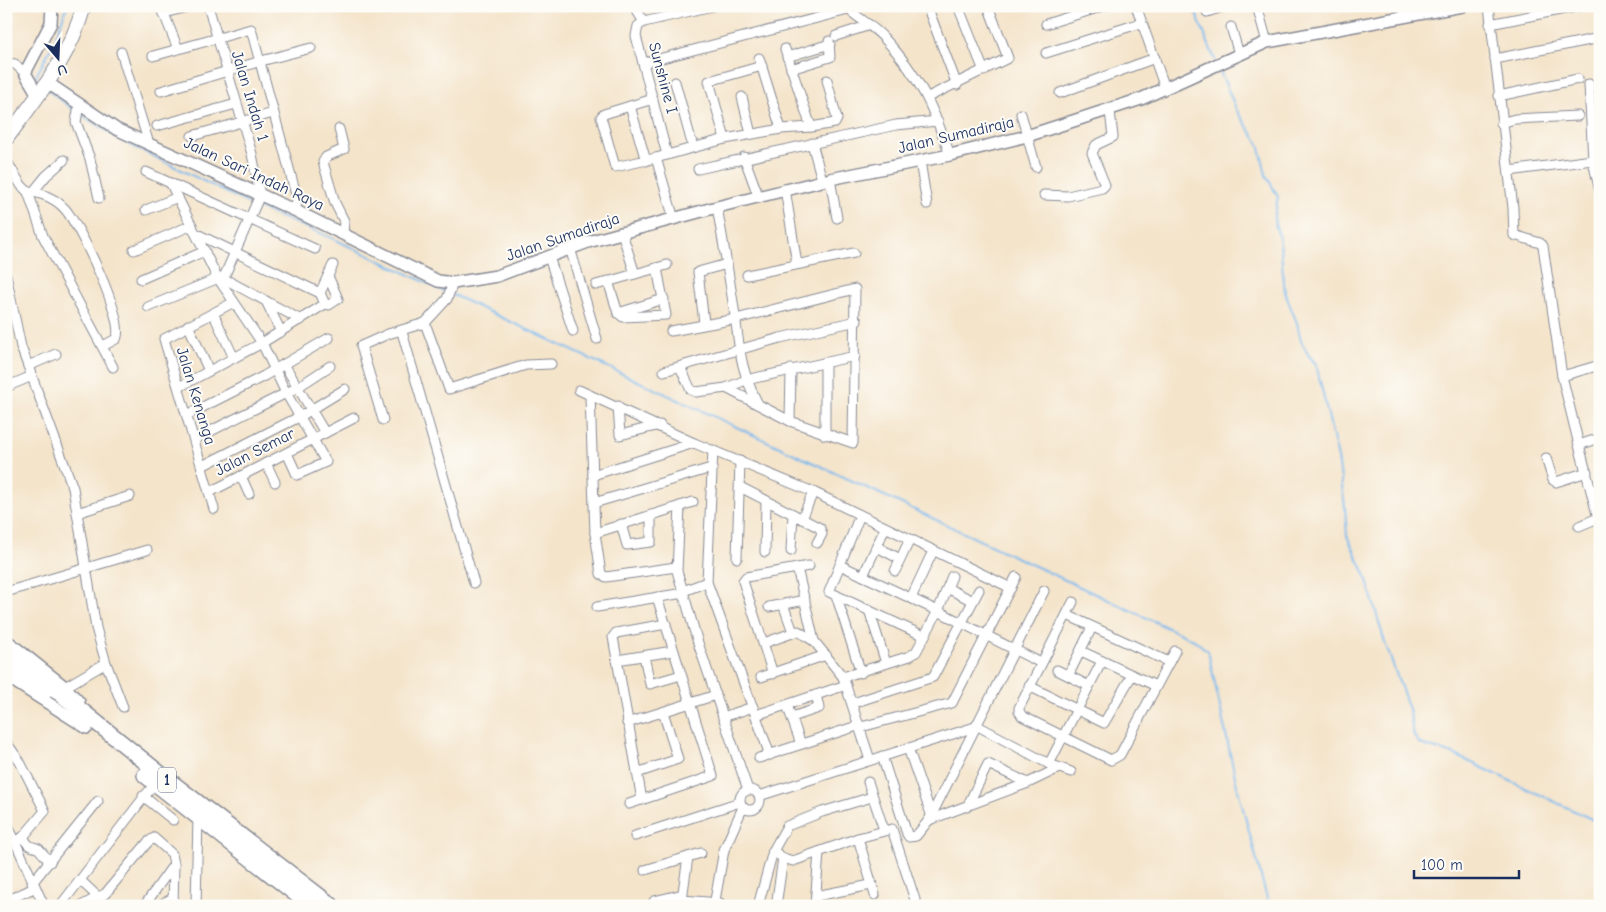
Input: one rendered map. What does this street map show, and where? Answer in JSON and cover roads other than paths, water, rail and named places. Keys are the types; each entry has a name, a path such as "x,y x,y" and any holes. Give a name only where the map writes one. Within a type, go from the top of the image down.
{"highway":[{"name":"1","path":"6,650 170,796 311,906"},
{"name":"1","path":"6,664 90,724 332,906"}],"main road":[{"path":"6,139 44,89 70,48 84,6"}],"street":[{"path":"24,73 51,23 52,6"},
{"path":"178,49 162,10 191,6"},
{"name":"Jalan Indah 1","path":"208,6 259,178 259,197"},
{"path":"634,6 644,22"},
{"path":"927,6 957,85"},
{"path":"958,6 984,71"},
{"path":"928,97 957,85 1008,58 988,6"},
{"path":"1046,24 1104,6"},
{"path":"1136,6 1165,88"},
{"path":"1257,6 1266,42"},
{"name":"Jalan Sumadiraja","path":"450,291 498,276 570,248 717,207 759,198 785,189 950,155 1027,136 1110,110 1165,88 1266,42 1462,6"},
{"path":"1489,6 1501,123 1509,171 1514,235 1540,243 1543,246 1562,376 1598,518 1579,526"},
{"path":"1490,24 1580,6"},
{"name":"Sunshine I","path":"667,155 636,32 638,26 644,22 677,10 708,7"},
{"path":"1207,12 1220,7"},
{"path":"643,63 846,8 870,25 906,64 928,97 950,155"},
{"path":"1046,53 1142,23"},
{"path":"811,127 786,53 831,40 870,25"},
{"path":"1231,26 1239,54"},
{"path":"153,56 244,30 251,30 261,60 273,113 297,198 296,211"},
{"path":"1495,59 1600,38"},
{"path":"791,69 830,57 831,40"},
{"path":"161,91 261,60 311,48"},
{"path":"121,52 149,144"},
{"path":"1060,93 1155,58"},
{"path":"725,139 709,80 760,62 781,128"},
{"path":"6,63 15,64 44,89"},
{"path":"1499,96 1578,79"},
{"path":"653,99 601,117 614,165 619,167 725,139 781,128 811,127 837,122 827,80"},
{"path":"675,82 693,147"},
{"path":"1589,84 1590,107 1596,133 1596,160 1600,192"},
{"name":"Jalan Sari Indah Raya","path":"44,89 116,129 259,197 296,211 438,280 450,291"},
{"path":"742,97 750,134"},
{"path":"156,126 236,104"},
{"path":"1590,107 1600,104"},
{"path":"630,106 646,160"},
{"path":"77,109 99,198"},
{"path":"1044,195 1068,196 1102,188 1105,185 1092,153 1096,145 1113,137 1110,110"},
{"path":"192,136 273,113"},
{"path":"1021,114 1036,167"},
{"path":"1501,123 1516,119 1578,116"},
{"path":"698,169 812,142 896,125 938,121"},
{"path":"339,129 344,149 326,157 323,162 335,203 344,220 344,234"},
{"path":"812,142 837,218"},
{"path":"656,158 674,219"},
{"path":"744,158 759,198"},
{"path":"6,160 21,185 30,192 49,197 67,211 98,268 119,331 116,339 103,346"},
{"path":"30,192 64,160"},
{"path":"1509,171 1596,160"},
{"path":"920,161 927,204"},
{"path":"146,172 171,184 250,215 315,249"},
{"path":"171,184 205,251 234,302 262,343 286,393 325,459 325,464 297,475 287,453"},
{"path":"785,189 797,264"},
{"path":"30,192 43,236 114,367"},
{"path":"146,210 178,197"},
{"path":"148,307 221,277 259,197"},
{"path":"717,207 736,319 738,350 746,380 759,404"},
{"path":"134,250 192,225"},
{"path":"197,234 320,293 325,304"},
{"path":"622,234 635,274"},
{"path":"570,248 597,339"},
{"path":"141,279 205,251"},
{"path":"747,276 854,253"},
{"path":"549,257 573,332"},
{"path":"704,323 698,272 727,264"},
{"path":"596,285 667,265"},
{"path":"320,293 334,266"},
{"path":"608,281 618,313 626,318 666,315 657,268"},
{"path":"6,274 19,340 65,463 77,512 96,628 106,664 123,707"},
{"path":"179,387 262,343 325,304 329,305 338,299 328,276"},
{"path":"221,277 301,320"},
{"path":"671,331 704,323 736,319 856,290 854,442 850,444 790,421 726,388"},
{"path":"383,420 361,346 388,334 402,332 426,323 450,291"},
{"path":"618,313 664,299"},
{"path":"266,300 281,332"},
{"name":"Jalan Kenanga","path":"214,509 164,339 234,302"},
{"path":"213,313 234,358"},
{"path":"6,322 16,319"},
{"path":"664,370 856,321"},
{"path":"426,323 449,389 526,365 551,364"},
{"path":"188,325 209,371"},
{"path":"402,332 474,583"},
{"path":"187,415 275,370 329,338"},
{"path":"28,366 56,354"},
{"path":"680,367 693,391 726,388 746,380 855,356"},
{"path":"825,362 825,435"},
{"path":"284,364 325,433"},
{"path":"1562,376 1600,365"},
{"path":"194,439 298,387 330,366"},
{"path":"790,421 791,369"},
{"path":"6,387 32,376"},
{"path":"202,466 300,416 345,389"},
{"path":"579,390 660,425 694,443 813,492 1011,588"},
{"path":"590,396 595,533 603,577 676,567"},
{"path":"618,406 620,435 660,425"},
{"name":"Jalan Semar","path":"210,492 354,418"},
{"path":"1579,445 1600,438"},
{"path":"593,474 694,443"},
{"path":"713,450 707,582 770,754"},
{"path":"1546,458 1553,480 1556,482 1587,472"},
{"path":"737,558 740,461"},
{"path":"266,463 275,482"},
{"path":"594,503 711,468"},
{"path":"241,476 249,494"},
{"path":"740,487 820,528 822,534 817,543"},
{"path":"802,519 813,492"},
{"path":"77,512 130,496"},
{"path":"765,552 766,501"},
{"path":"595,533 693,502"},
{"path":"680,506 676,567 748,790"},
{"path":"791,551 794,514"},
{"path":"621,524 625,544 651,542 651,515"},
{"path":"860,515 829,589 836,595 924,636"},
{"path":"863,576 885,528"},
{"path":"895,571 910,539"},
{"path":"877,547 900,559"},
{"path":"6,592 147,550"},
{"path":"911,598 934,551"},
{"path":"840,565 938,610 1041,663"},
{"path":"773,674 743,582 744,579 809,566"},
{"path":"797,568 814,641"},
{"path":"723,717 787,704 816,695 861,673 913,654 938,610 952,576"},
{"path":"759,758 860,726 952,703 988,636 1016,577"},
{"path":"597,607 683,592 707,582"},
{"path":"947,588 973,601"},
{"path":"853,703 933,677 979,590"},
{"path":"882,756 907,834 912,837 919,834 930,817 978,726 1044,591"},
{"path":"836,595 861,673"},
{"path":"630,804 713,777 657,597"},
{"path":"769,607 805,600"},
{"path":"1073,602 1019,708 1020,714 1111,760 1120,755 1175,651"},
{"path":"783,604 793,632"},
{"path":"869,610 886,663"},
{"path":"1067,615 1168,662"},
{"path":"642,800 627,723 614,634 666,624"},
{"path":"1069,674 1092,627"},
{"path":"764,643 793,632 802,631 814,641 845,681 870,760"},
{"path":"6,640 65,686 90,724"},
{"path":"1081,651 1156,686"},
{"path":"617,660 673,652"},
{"path":"762,677 826,655"},
{"path":"644,656 650,684 681,675"},
{"path":"1049,764 1065,737 1102,662"},
{"path":"65,686 106,664"},
{"path":"1057,670 1069,674 1089,686"},
{"path":"1030,686 1077,712 1104,723 1132,675"},
{"path":"6,676 90,724"},
{"path":"627,723 716,695"},
{"path":"792,717 819,708 816,695"},
{"path":"787,704 801,744"},
{"path":"637,773 678,759 663,712"},
{"path":"759,796 978,726 1049,764 1071,772"},
{"path":"6,741 45,809 43,814 19,839"},
{"path":"908,748 930,817"},
{"path":"967,807 988,764 1028,783"},
{"path":"930,817 967,807 1028,783 1059,768"},
{"path":"868,782 884,830"},
{"path":"60,906 143,796 155,783"},
{"path":"748,790 754,791 759,796"},
{"path":"654,901 682,900 717,904 729,850 743,806 741,796 748,790"},
{"path":"143,796 173,820"},
{"path":"160,809 170,796"},
{"path":"635,836 743,806 753,810 758,805 759,796"},
{"path":"758,906 773,851 789,825 872,797"},
{"path":"6,900 33,886 98,801"},
{"path":"196,906 198,816"},
{"path":"6,821 19,839 33,886 44,906"},
{"path":"773,851 783,858 793,861 858,838 892,829 916,906"},
{"path":"82,906 110,890 151,838 171,852 174,864 173,902 158,906"},
{"path":"858,838 875,894"},
{"path":"19,839 32,849 39,849 50,862"},
{"path":"819,852 815,901 871,885"},
{"path":"645,870 701,853"},
{"path":"682,900 688,857"},
{"path":"776,906 783,858"},
{"path":"144,906 174,864"},
{"path":"80,880 98,897"}],"waterway":[{"path":"40,84 34,80 54,42 67,6"},
{"path":"1193,6 1215,60"},
{"path":"1219,69 1237,111 1259,144 1266,175 1278,197 1274,219 1280,242 1285,293 1297,323 1301,341 1316,364 1338,458 1347,536 1365,574 1385,643 1409,709 1414,736 1420,744 1453,754 1600,823"},
{"path":"48,90 74,110"},
{"path":"80,114 123,141 252,205"},
{"path":"257,207 334,239 446,292"},
{"path":"453,295 1194,640 1208,651 1237,786 1269,906"}]}
